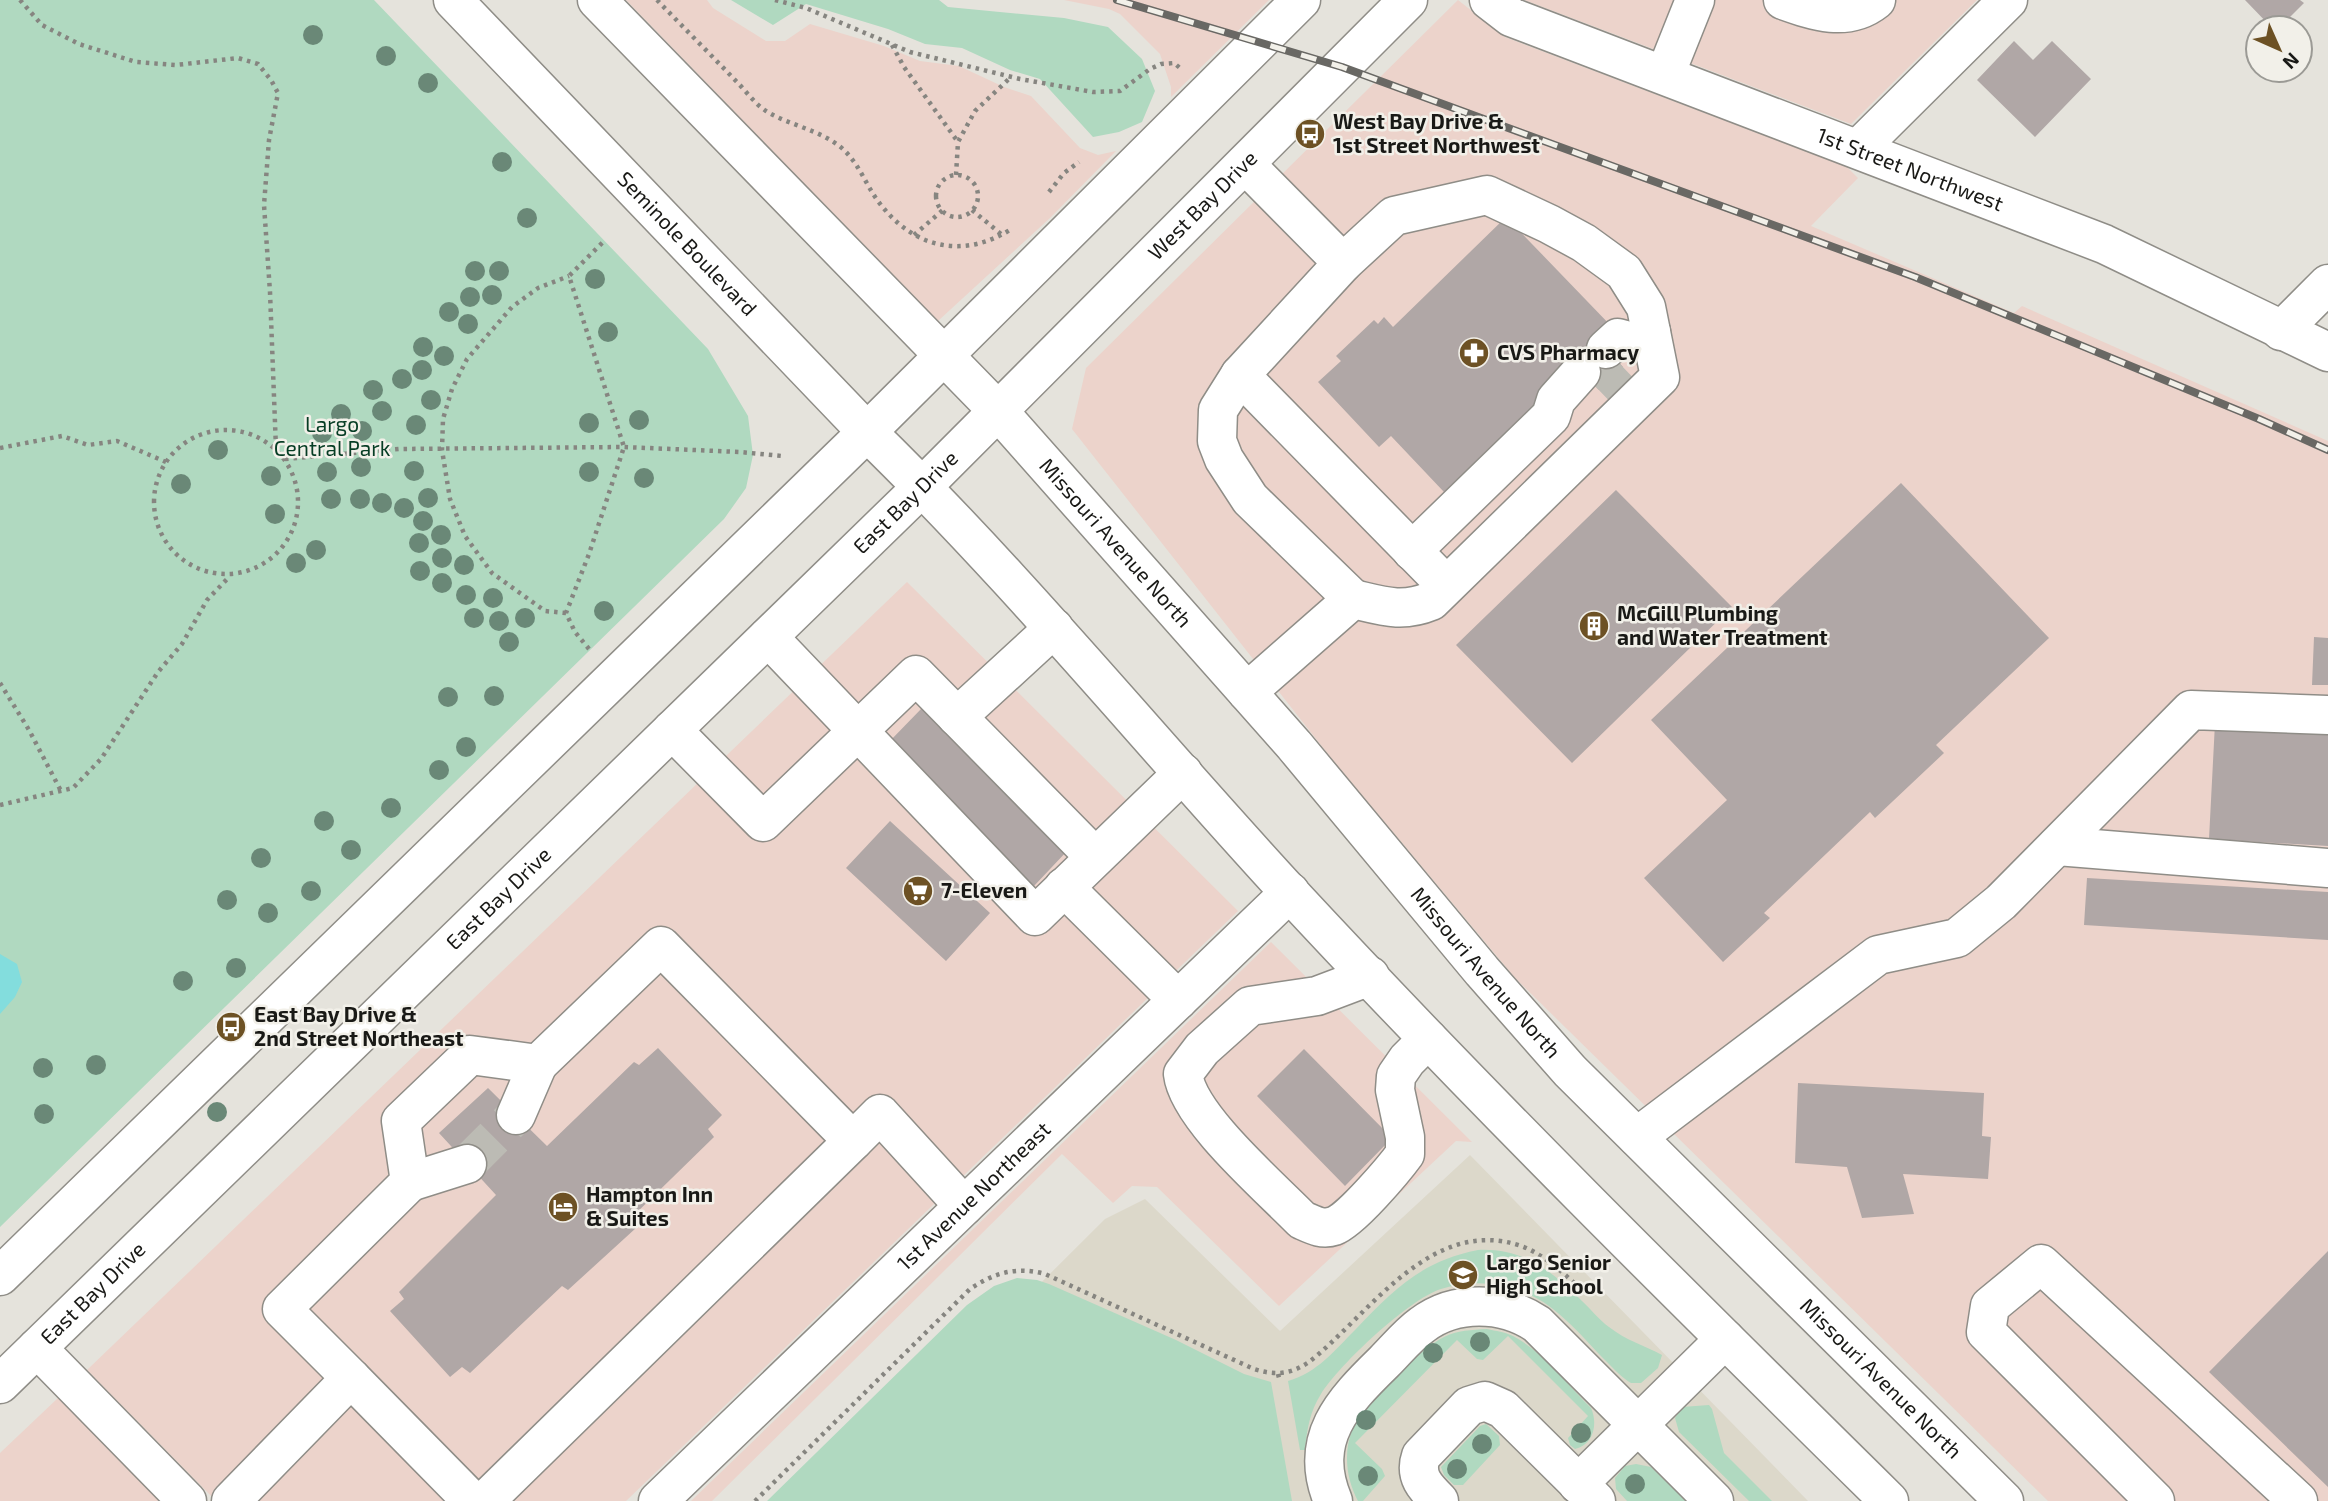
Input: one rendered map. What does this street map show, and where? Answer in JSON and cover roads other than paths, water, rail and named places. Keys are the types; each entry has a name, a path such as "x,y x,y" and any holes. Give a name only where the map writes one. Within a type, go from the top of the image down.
{"main road":[{"name":"Seminole Boulevard","path":"453,0 867,432 923,486"},
{"path":"597,0 999,412"},
{"path":"0,1276 867,432 1301,0"},
{"name":"West Bay Drive","path":"999,412 1408,0"},
{"name":"1st Street Northwest","path":"1489,0 1510,17 2104,244 2328,352"},
{"path":"1665,75 1695,0"},
{"path":"1783,0 1821,13 1853,4"},
{"path":"1858,149 2008,0"},
{"path":"1245,164 1343,263"},
{"path":"1412,551 1551,416 1556,400 1614,357 1646,307 1624,272 1584,243 1549,223 1487,195 1394,216 1343,263 1240,375 1218,410 1217,441 1224,459 1250,499 1353,599 1412,609 1431,601 1660,377 1614,357"},
{"path":"2281,331 2328,284"},
{"path":"1240,375 1446,585"},
{"name":"East Bay Drive","path":"0,1384 999,412"},
{"name":"Missouri Avenue North","path":"999,412 1294,745 1482,971 1570,1070 2004,1501"},
{"path":"923,486 1290,892 1429,1039 1889,1501"},
{"path":"1247,692 1353,599"},
{"path":"957,717 1054,628"},
{"path":"768,637 1035,916 1183,773"},
{"path":"673,730 763,822 916,675 1095,857"},
{"path":"1637,1137 1878,955 1957,939 2001,902 2191,710 2328,715"},
{"path":"2057,846 2328,868"},
{"path":"1064,887 1173,1005 1202,1049"},
{"name":"1st Avenue Northeast","path":"658,1501 1290,892"},
{"path":"516,1115 538,1064 661,946 853,1141"},
{"path":"1216,963 1250,1006"},
{"path":"1370,976 1317,996 1250,1006 1202,1049 1183,1074 1184,1086 1201,1116 1302,1220 1318,1228 1336,1226 1353,1212 1405,1154 1405,1137 1395,1090 1396,1076 1406,1060 1429,1039"},
{"path":"410,1182 401,1121 470,1055 538,1064"},
{"path":"485,1501 880,1114 964,1206"},
{"path":"467,1164 410,1182 282,1309 472,1501"},
{"path":"2155,1501 1986,1332 1990,1306 2041,1264 2298,1501"},
{"path":"1333,1501 1325,1458 1328,1436 1342,1406 1421,1325 1457,1308 1477,1306 1505,1309 1529,1319 1714,1501"},
{"path":"1439,1501 1423,1485 1419,1476 1421,1455 1469,1406 1485,1401 1503,1409 1587,1492 1637,1425 1725,1339"},
{"path":"37,1348 187,1501"},
{"path":"231,1501 351,1378"}],"water":[{"path":"0,954 17,964 22,982 15,997 0,1014"}],"tunnel":[{"path":"1596,387 1620,364"},
{"path":"467,1164 516,1115"}],"railway":[{"path":"1117,0 1342,67 1915,277 2328,450"}],"place":[{"name":"West Bay Drive & 1st Street Northwest","path":"1310,134"},
{"name":"CVS Pharmacy","path":"1474,353"},
{"name":"McGill Plumbing and Water Treatment","path":"1594,626"},
{"name":"7-Eleven","path":"918,891"},
{"name":"East Bay Drive & 2nd Street Northeast","path":"231,1027"},
{"name":"Hampton Inn & Suites","path":"563,1207"},
{"name":"Largo Senior High School","path":"1463,1275"}],"park label":[{"name":"Largo Central Park","path":"332,437"}]}
